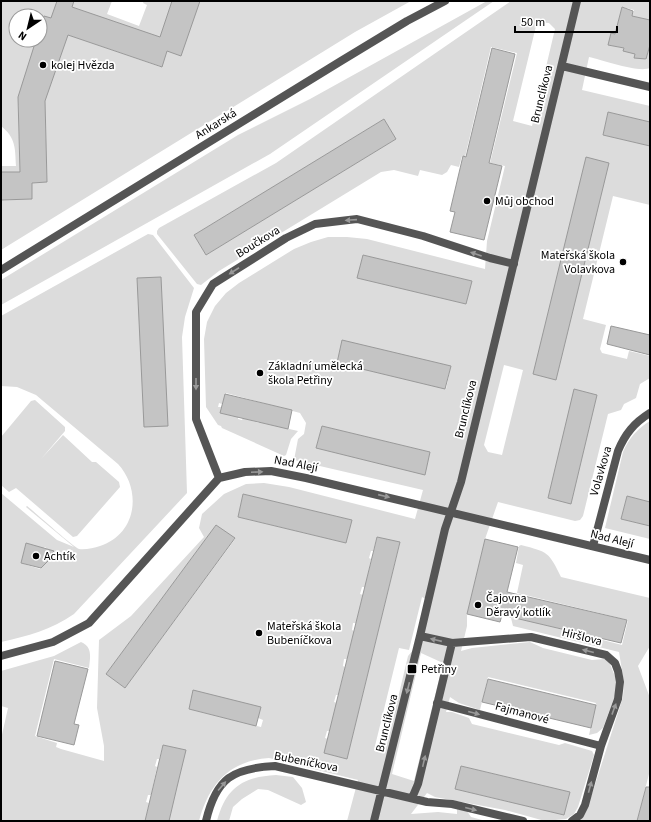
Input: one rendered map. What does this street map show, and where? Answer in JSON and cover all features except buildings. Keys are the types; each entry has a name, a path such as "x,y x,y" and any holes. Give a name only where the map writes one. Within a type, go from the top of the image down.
{"street":[{"name":"Ankarská","path":"1,270 341,60 407,21 446,1"},
{"name":"Brunclíkova","path":"374,821 445,529 461,482 577,1"},
{"path":"562,66 650,87"},
{"name":"Boučkova","path":"219,478 196,419 196,312 213,284 286,238 315,224 357,220 423,236 490,258 514,264"},
{"name":"Volavkova","path":"593,546 618,451 624,437 637,422 650,413"},
{"name":"Nad Alejí","path":"219,478 245,472 271,471 451,512 650,560"},
{"path":"1,656 53,642 89,623 219,478"},
{"name":"Hiršlova","path":"420,636 452,644 531,637 606,655 615,662 620,682 618,699 601,746 585,805 580,815 572,821"},
{"path":"412,798 418,784 452,644"},
{"name":"Fajmanové","path":"437,703 601,746"},
{"name":"Bubeníčkova","path":"206,821 214,795 222,785 232,775 251,767 275,766 382,791"},
{"path":"382,791 432,802 452,804 523,821"}],"shaded area":[{"path":"1,1 57,1 68,35 161,67 167,51 72,7 74,1 112,1 107,14 139,26 147,5 143,3 144,1 411,1 355,32 1,250 1,200 32,199 32,183 47,182 45,105 18,105 20,172 1,172 1,166 16,166 14,144 6,130 1,126"},
{"path":"487,1 494,1 270,154 1,305 1,280 238,135 310,99"},
{"path":"511,1 650,1 650,20 632,16 634,10 622,7 615,34 611,33 609,45 623,48 623,50 631,50 646,60 650,45 650,68 629,68 589,57 582,90 650,106 650,122 608,112 603,135 650,146 650,205 613,196 583,319 606,325 600,349 602,353 627,359 629,351 650,356 650,378 640,384 636,398 624,404 621,410 608,414 583,516 580,520 575,521 498,502 485,539 467,614 467,626 461,651 472,648 530,642 543,648 592,660 605,659 610,664 616,679 617,690 603,728 597,733 589,735 596,703 488,677 480,710 459,703 450,697 446,712 452,712 469,718 472,724 559,745 565,743 592,751 594,755 578,807 574,814 566,819 545,821 505,810 435,797 427,793 411,814 438,812 457,814 457,809 467,811 471,817 486,821 347,821 358,780 269,758 243,764 232,769 223,777 209,796 199,821 169,821 185,750 163,745 159,759 157,759 155,766 157,767 151,795 148,795 146,802 149,803 145,821 1,821 1,739 8,708 1,706 1,671 54,656 81,642 85,644 90,653 89,668 54,659 35,736 57,743 56,747 61,749 104,761 104,746 97,708 99,640 131,616 204,537 199,528 202,514 224,494 246,484 264,483 289,487 415,519 423,490 294,460 298,439 304,434 306,423 300,413 226,393 222,404 219,403 218,407 221,407 220,413 238,417 238,419 242,420 243,418 298,431 291,439 286,455 284,456 218,425 206,407 204,339 207,322 215,306 226,293 239,283 294,249 328,237 367,239 485,269 487,241 505,166 490,163 517,53 491,47 465,157 462,156 459,167 451,165 447,172 442,175 420,170 418,176 394,170 381,172 219,271 201,285 197,284 157,234 157,231 159,228 276,163","holes":["537,22 549,23 555,29 532,126 513,121","384,119 396,139 206,255 194,235","608,163 556,379 533,374","363,255 472,281 466,304 358,278","342,341 451,366 446,389 337,363","504,365 523,370 502,455 488,452 484,445","575,390 597,395 571,503 548,498","322,426 430,452 425,474 316,448","243,494 352,520 346,543 238,517","216,525 235,539 125,688 106,674","377,537 400,543 347,759 325,753 328,739 325,738 327,731 330,731 337,703 334,702 336,695 338,695 345,667 343,666 344,659 347,659 354,631 352,630 353,623 356,623 363,595 360,594 362,587 365,587 371,559 369,558 371,551 373,551","422,597 426,599 414,649 408,656 385,752 374,750 399,648 409,650","421,653 443,663 414,781 392,774","193,691 263,720 261,727 189,709","461,766 569,792 564,815 456,789"]},
{"path":"148,234 153,235 194,288 185,317 182,337 187,493 74,614 65,620 39,632 1,642 1,493 57,540 74,547 26,507 27,506 79,549 90,549 100,546 112,540 122,532 128,522 132,510 133,498 131,486 126,474 118,464 36,395 17,387 1,386 1,316","holes":["26,543 43,549 45,547 51,553 50,555 52,557 40,569 21,563"]},
{"path":"35,400 65,427 65,431 41,459 63,435 92,462 96,462 119,482 120,487 77,536 73,537 16,488 9,492 1,485 1,437 31,401"},
{"path":"650,421 650,502 627,496 621,519 650,526 650,539 605,528 623,452 634,434"},
{"path":"521,545 537,549 547,554 561,577 650,598 650,646 638,666 650,698 650,770 637,821 579,821 585,813 593,791 623,697 624,683 619,652 513,626 511,618 533,622 622,645 628,620 517,593 523,565 516,563 519,546"},
{"path":"276,775 293,777 302,788 306,802 301,805 268,790 258,789 242,799 233,807 229,821 217,821 225,800 237,786 254,778"}],"place":[{"name":"kolej Hvězda","path":"43,65"},
{"name":"Můj obchod","path":"487,201"},
{"name":"Mateřská škola Volavkova","path":"623,262"},
{"name":"Základní umělecká škola Petřiny","path":"260,373"},
{"name":"Achtík","path":"36,556"},
{"name":"Čajovna Děravý kotlík","path":"478,605"},
{"name":"Mateřská škola Bubeníčkova","path":"259,633"},
{"name":"Petřiny","path":"412,669"}]}
